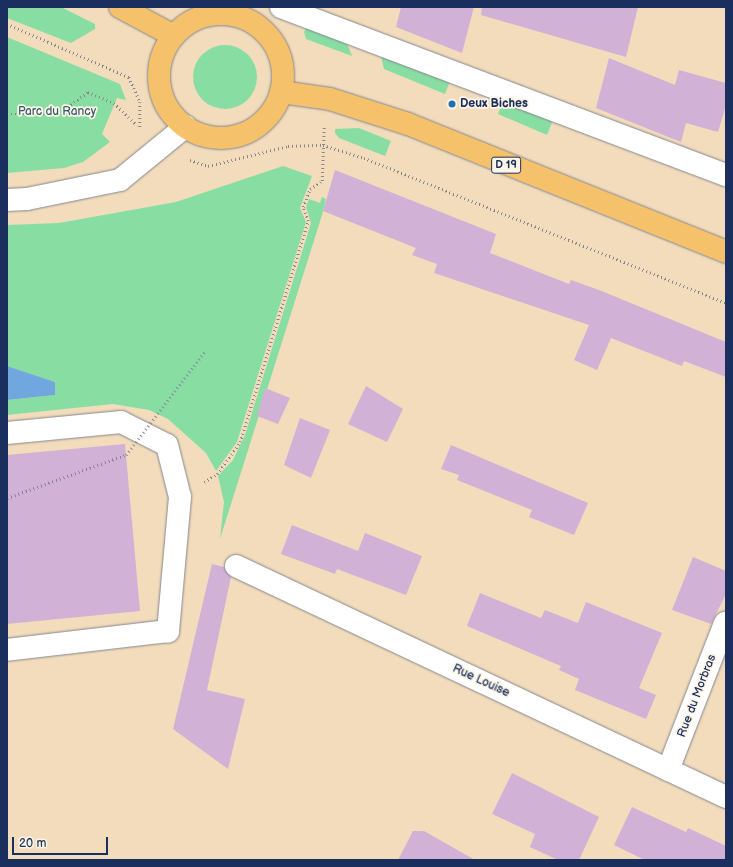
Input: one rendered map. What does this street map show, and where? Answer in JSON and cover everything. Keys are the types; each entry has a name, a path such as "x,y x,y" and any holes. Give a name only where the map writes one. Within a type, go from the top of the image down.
{"main road":[{"path":"120,7 174,36"},
{"path":"210,15 243,18 262,29 277,49 283,69 281,92 273,112 256,128 236,137 212,138 178,121 162,94 160,63 174,36 190,22 210,15"},
{"name":"D 19","path":"281,92 330,99 408,124 726,252"}],"street":[{"path":"281,7 726,175"},
{"path":"7,200 27,199 120,180 186,126"},
{"path":"7,433 121,422 167,445 180,497 168,631 7,650"},
{"name":"Rue Louise","path":"236,566 726,797"},
{"name":"Rue du Morbras","path":"668,770 725,623"}],"path":[{"path":"7,24 129,77 140,102 137,126"},
{"path":"7,114 39,114 64,109 88,92 114,103 142,130"},
{"path":"230,459 240,442 308,221 303,207 310,189 322,181 324,125"},
{"path":"194,162 208,166 288,146 323,145 364,158 726,303"},
{"path":"7,498 126,455 206,350"}],"green space":[{"path":"7,7 61,7 95,24 95,29 71,43 7,18"},
{"path":"308,23 347,43 352,56 306,39 304,32"},
{"name":"Parc du Rancy","path":"7,37 120,84 126,100 117,98 102,134 110,142 83,162 64,168 7,173"},
{"path":"219,45 231,45 248,54 255,65 257,77 255,89 248,100 231,109 219,109 207,104 198,95 193,83 193,71 198,59 207,50"},
{"path":"380,52 450,81 445,94 384,69"},
{"path":"503,101 553,120 547,135 498,114"},
{"path":"359,128 391,141 385,156 339,138 335,133 335,129"},
{"path":"283,166 312,176 300,208 306,222 237,442 216,471 206,453 168,419 149,410 113,404 7,415 7,400 55,395 55,382 7,366 7,225 59,223 176,202"},
{"path":"322,197 326,199 322,215 220,539 224,502 218,476 233,460 245,435 311,223 306,207 309,199 320,203"}],"water":[{"path":"7,366 55,382 55,395 7,400"}],"building":[{"path":"401,7 474,7 462,53 396,27"},
{"path":"482,7 638,7 626,57 481,15"},
{"path":"609,58 675,85 679,70 726,83 726,105 718,132 686,123 681,142 596,108"},
{"path":"335,170 496,234 490,253 569,284 571,280 599,290 726,342 726,377 684,361 682,366 611,338 597,370 574,360 589,325 434,273 437,264 412,255 416,248 323,211"},
{"path":"366,386 403,409 387,442 348,424"},
{"path":"265,388 290,398 278,424 257,416"},
{"path":"300,418 330,430 311,478 284,465"},
{"path":"125,444 140,611 7,624 7,455"},
{"path":"451,445 588,503 574,535 529,517 532,510 457,480 459,475 441,469"},
{"path":"292,525 358,551 365,533 422,556 406,595 337,569 335,574 281,554"},
{"path":"693,557 726,571 726,594 711,624 672,610"},
{"path":"212,564 224,567 231,577 207,690 245,699 228,769 173,729"},
{"path":"480,593 541,618 545,610 578,623 586,602 662,633 639,688 656,695 646,719 575,690 579,679 559,670 561,666 467,626"},
{"path":"512,773 599,817 579,860 558,860 530,847 535,834 492,814"},
{"path":"632,807 686,832 688,828 726,846 726,860 645,860 614,845"},
{"path":"413,831 424,831 475,860 398,860"}],"place":[{"name":"Deux Biches","path":"452,104"}]}
